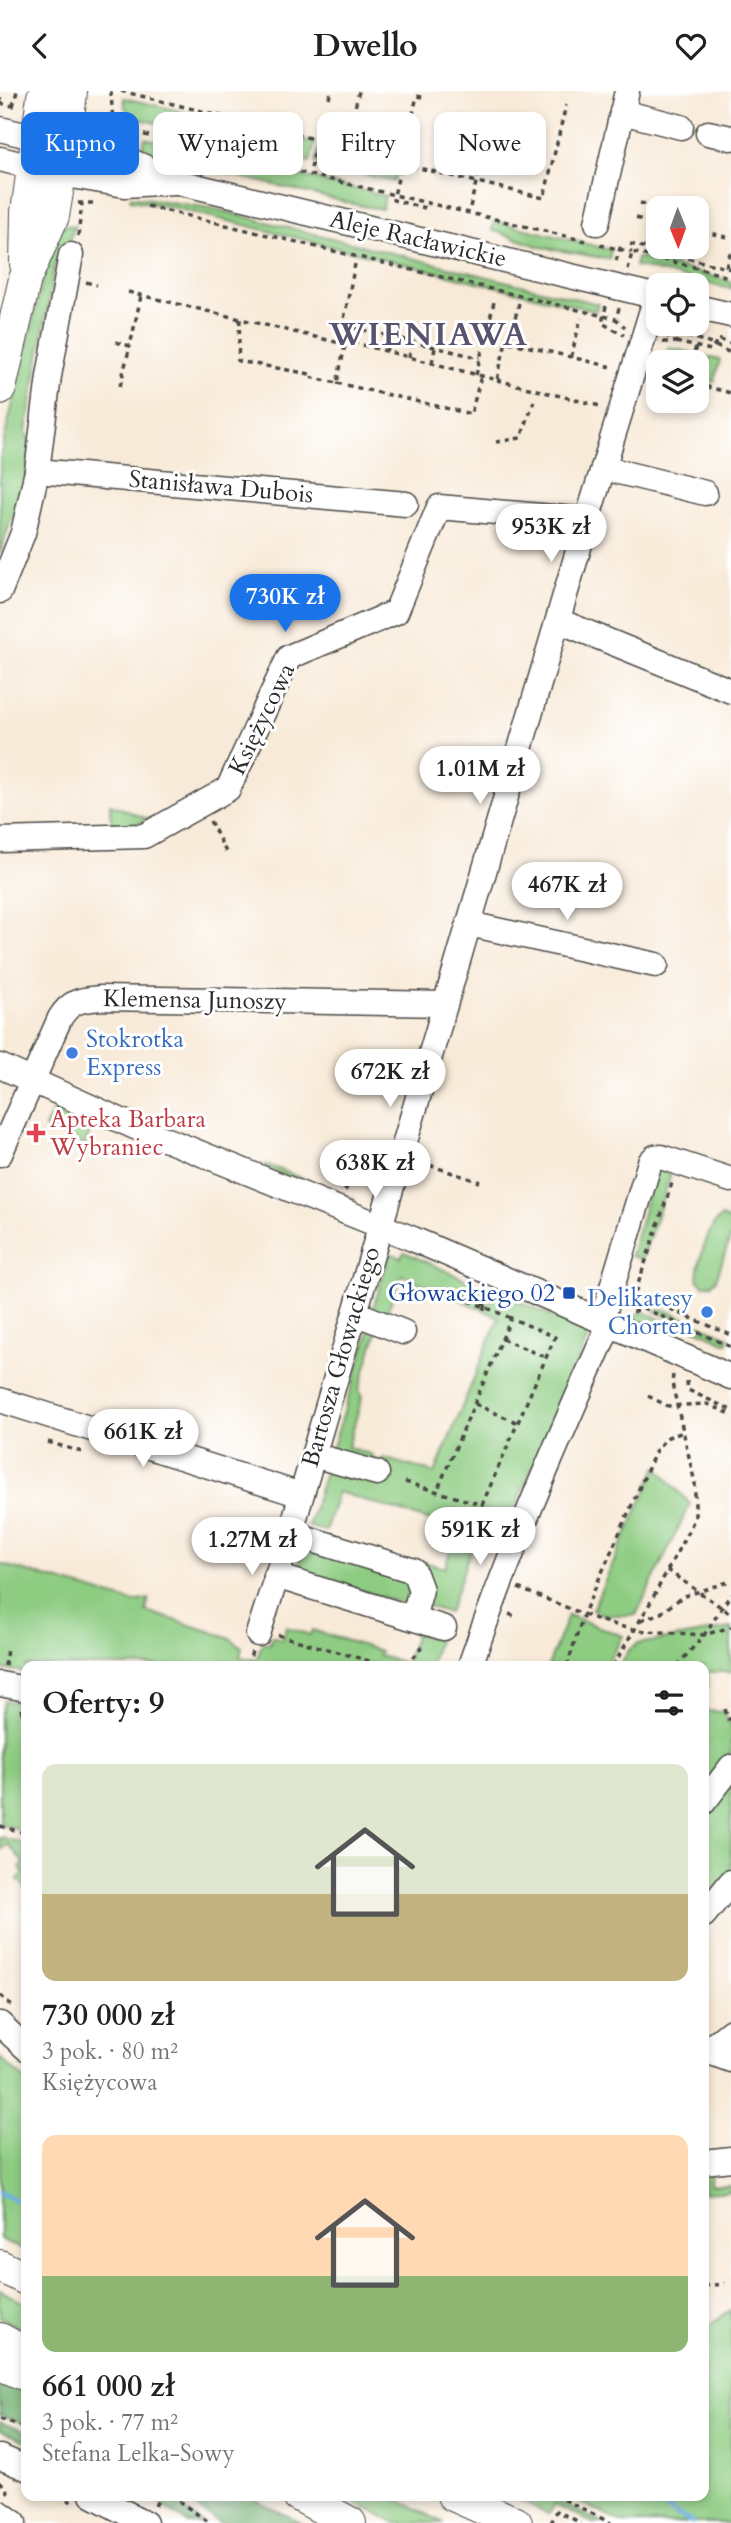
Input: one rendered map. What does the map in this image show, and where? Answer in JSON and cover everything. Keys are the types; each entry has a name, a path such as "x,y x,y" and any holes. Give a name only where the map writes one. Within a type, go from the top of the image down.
{"main road":[{"path":"37,100 43,97 45,112"},
{"path":"0,388 25,279 27,212 42,175"},
{"path":"0,2266 21,2276"},
{"path":"0,2339 21,2350"},
{"path":"0,2364 21,2373"},
{"path":"309,2501 350,2523"},
{"path":"442,2501 477,2523"},
{"path":"466,2501 516,2523"}],"street":[{"path":"597,223 625,102 681,127"},
{"name":"Aleje Racławickie","path":"0,129 21,141"},
{"name":"Aleje Racławickie","path":"0,159 21,158"},
{"name":"Aleje Racławickie","path":"99,175 125,185 177,182 646,294"},
{"path":"0,591 23,533 37,471 49,376 74,245"},
{"path":"709,310 731,315"},
{"name":"Bartosza Głowackiego","path":"264,1635 276,1576 587,520 646,332"},
{"path":"603,468 705,492"},
{"name":"Stanisława Dubois","path":"37,471 405,504"},
{"name":"Księżycowa","path":"0,840 144,836 228,789 289,657 396,612 439,507 587,520"},
{"path":"559,621 730,691"},
{"path":"468,923 656,965"},
{"name":"Klemensa Junoszy","path":"0,1154 60,1018 67,1007 79,1000 101,998 445,1004"},
{"path":"0,1066 135,1127 613,1319 731,1377"},
{"path":"472,1661 501,1576 537,1486 613,1319 650,1162 655,1157 661,1157 731,1180"},
{"path":"355,1313 403,1332"},
{"path":"0,1400 300,1495"},
{"path":"313,1455 377,1473"},
{"path":"290,1533 414,1571 421,1590 413,1618"},
{"path":"276,1576 441,1627"},
{"path":"2,1680 21,1687"},
{"path":"709,1796 731,1767"},
{"path":"709,1909 731,1882"},
{"path":"0,2024 21,2043"},
{"path":"709,2049 731,2031"},
{"path":"709,2053 731,2060"},
{"path":"709,2161 731,2159"},
{"path":"0,2457 21,2466"},
{"path":"103,2501 145,2523"},
{"path":"0,2513 14,2523"}],"path":[{"path":"13,106 17,91"},
{"path":"111,91 112,112"},
{"path":"121,91 205,112"},
{"path":"329,99 331,91"},
{"path":"354,112 359,91"},
{"path":"1,94 0,103 13,106 37,100"},
{"path":"413,112 417,96 426,98"},
{"path":"420,169 544,198 566,105"},
{"path":"189,112 190,108"},
{"path":"139,134 731,278"},
{"path":"311,168 317,144"},
{"path":"394,198 399,175"},
{"path":"470,207 478,175"},
{"path":"394,198 425,208"},
{"path":"75,203 97,203"},
{"path":"640,203 646,204"},
{"path":"74,245 82,204"},
{"path":"144,205 616,319 625,327 633,329"},
{"path":"636,218 646,221"},
{"path":"709,233 731,238"},
{"path":"616,261 622,242"},
{"path":"629,244 646,248"},
{"path":"692,259 729,268 731,250"},
{"path":"629,264 632,252"},
{"path":"337,383 343,325 355,264"},
{"path":"128,292 340,343 343,340 607,408"},
{"path":"120,386 141,296"},
{"path":"240,319 237,361 310,374 309,377 471,414 480,358 495,298"},
{"path":"496,380 519,303"},
{"path":"606,306 602,323 620,331 630,340"},
{"path":"616,319 619,309"},
{"path":"571,357 582,318"},
{"path":"343,325 480,358"},
{"path":"676,342 678,336"},
{"path":"685,336 731,353"},
{"path":"386,351 390,337"},
{"path":"485,337 621,369"},
{"path":"659,343 676,342 711,350 718,339 731,344"},
{"path":"116,342 130,346"},
{"path":"409,357 413,342"},
{"path":"695,350 696,346"},
{"path":"432,363 435,348"},
{"path":"709,387 731,393"},
{"path":"496,442 521,437 534,401"},
{"path":"209,820 226,852"},
{"path":"408,1158 480,1182"},
{"path":"613,1319 673,1180"},
{"path":"405,1482 482,1505 555,1337 484,1309 460,1297 461,1294 486,1305 484,1309"},
{"path":"643,1308 730,1345"},
{"path":"437,1491 511,1318"},
{"path":"502,1339 546,1358"},
{"path":"685,1372 688,1390 731,1412"},
{"path":"617,1661 695,1518 697,1498 691,1461 672,1383"},
{"path":"648,1396 668,1406 707,1403 731,1412"},
{"path":"475,1404 518,1423"},
{"path":"569,1661 583,1613 657,1448 668,1437 684,1432"},
{"path":"48,1442 82,1452"},
{"path":"667,1570 731,1614"},
{"path":"640,1621 661,1613 682,1597 731,1581"},
{"path":"517,1587 598,1620 634,1630 704,1635 731,1627"},
{"path":"681,1661 704,1635 731,1594"},
{"path":"411,1661 441,1627"},
{"path":"251,1661 264,1635 277,1635 369,1661"},
{"path":"2,1680 7,1647"},
{"path":"725,1709 731,1719"},
{"path":"0,1826 21,1832"},
{"path":"709,2286 725,2284"},
{"path":"0,2419 21,2426"},
{"path":"179,2501 210,2523"},
{"path":"567,2501 611,2523"},
{"path":"551,2523 557,2511 581,2523"}],"green space":[{"path":"124,98 185,112 153,112 153,122 139,119 139,112 129,112 125,108"},
{"path":"145,138 153,140 153,156 142,153"},
{"path":"303,140 315,143 310,162 303,160"},
{"path":"233,175 298,175 385,196 382,209"},
{"path":"365,175 396,175 394,182"},
{"path":"131,196 210,208 598,304 596,311 171,207 130,200"},
{"path":"494,221 611,250 609,259 540,247 492,230"},
{"path":"60,225 75,226 64,253 55,264 26,432 31,447 21,504 11,519 0,554 0,457 41,286"},
{"path":"641,257 700,273 664,273 635,266 637,259"},
{"path":"709,275 731,282 731,289 709,284"},
{"path":"709,357 720,360 714,382 709,381"},
{"path":"110,804 148,819 121,830 112,823"},
{"path":"53,1111 92,1128 85,1145 45,1128"},
{"path":"265,1164 354,1199 354,1204 266,1169"},
{"path":"655,1169 671,1174 642,1260 631,1256"},
{"path":"722,1217 731,1222 731,1235 716,1280 712,1284 704,1285 698,1281 697,1275 701,1257 708,1236 717,1220"},
{"path":"404,1252 487,1289 485,1300 491,1302 498,1292 583,1330 587,1340 512,1515 478,1511 479,1526 449,1613 421,1604 418,1560 445,1568 457,1529 338,1492 325,1531 308,1526 371,1326 378,1328 359,1390 362,1397 348,1447 372,1455 371,1458 382,1461 383,1458 435,1473 499,1317 402,1275 385,1316 372,1311 390,1255 401,1258"},
{"path":"663,1309 729,1337 727,1343 655,1311"},
{"path":"644,1312 673,1325 673,1341 623,1319"},
{"path":"657,1467 690,1504 636,1615 605,1615 592,1610"},
{"path":"310,1544 412,1577 405,1604 299,1571 300,1554"},
{"path":"0,1564 133,1602 149,1599 146,1611 228,1637 242,1647 240,1657 256,1660 263,1642 270,1644 272,1636 283,1639 286,1627 310,1635 312,1630 380,1651 379,1656 398,1661 21,1661 21,1671 0,1669"},
{"path":"568,1615 623,1636 609,1661 550,1661"},
{"path":"731,1628 731,1672 709,1672 709,1661 623,1661 629,1650 638,1644"},
{"path":"416,1633 438,1640 432,1661 407,1661"},
{"path":"5,1700 21,1703 21,1830 0,1824 0,1715"},
{"path":"709,1711 724,1712 728,1722 731,1722 731,1752 709,1782"},
{"path":"731,1777 731,1874 709,1902 709,1805"},
{"path":"0,1837 21,1843 21,1859 8,1844 0,1851"},
{"path":"0,2057 21,2076 21,2250 0,2239"},
{"path":"709,2172 710,2185 731,2186 731,2191 709,2193"},
{"path":"0,2290 21,2301 21,2328 0,2317"},
{"path":"731,2310 731,2523 623,2523 577,2501 709,2501 709,2325"},
{"path":"0,2375 21,2384 21,2422 0,2415"},
{"path":"0,2422 21,2430 21,2439 0,2431"},
{"path":"164,2501 170,2501 203,2523 188,2523 161,2505"},
{"path":"188,2501 258,2501 301,2523 219,2523"},
{"path":"352,2501 401,2501 444,2523 395,2523"},
{"path":"522,2501 556,2501 603,2523 593,2523 554,2505 549,2514"}],"waterway":[{"path":"0,2192 21,2202"},
{"path":"653,2501 692,2523"}],"place":[{"name":"Stokrotka Express","path":"72,1053"},
{"name":"Apteka Barbara Wybraniec","path":"36,1133"},
{"name":"Głowackiego 02","path":"569,1293"},
{"name":"Delikatesy Chorten","path":"707,1312"}],"district":[{"name":"WIENIAWA","path":"429,335"}]}
